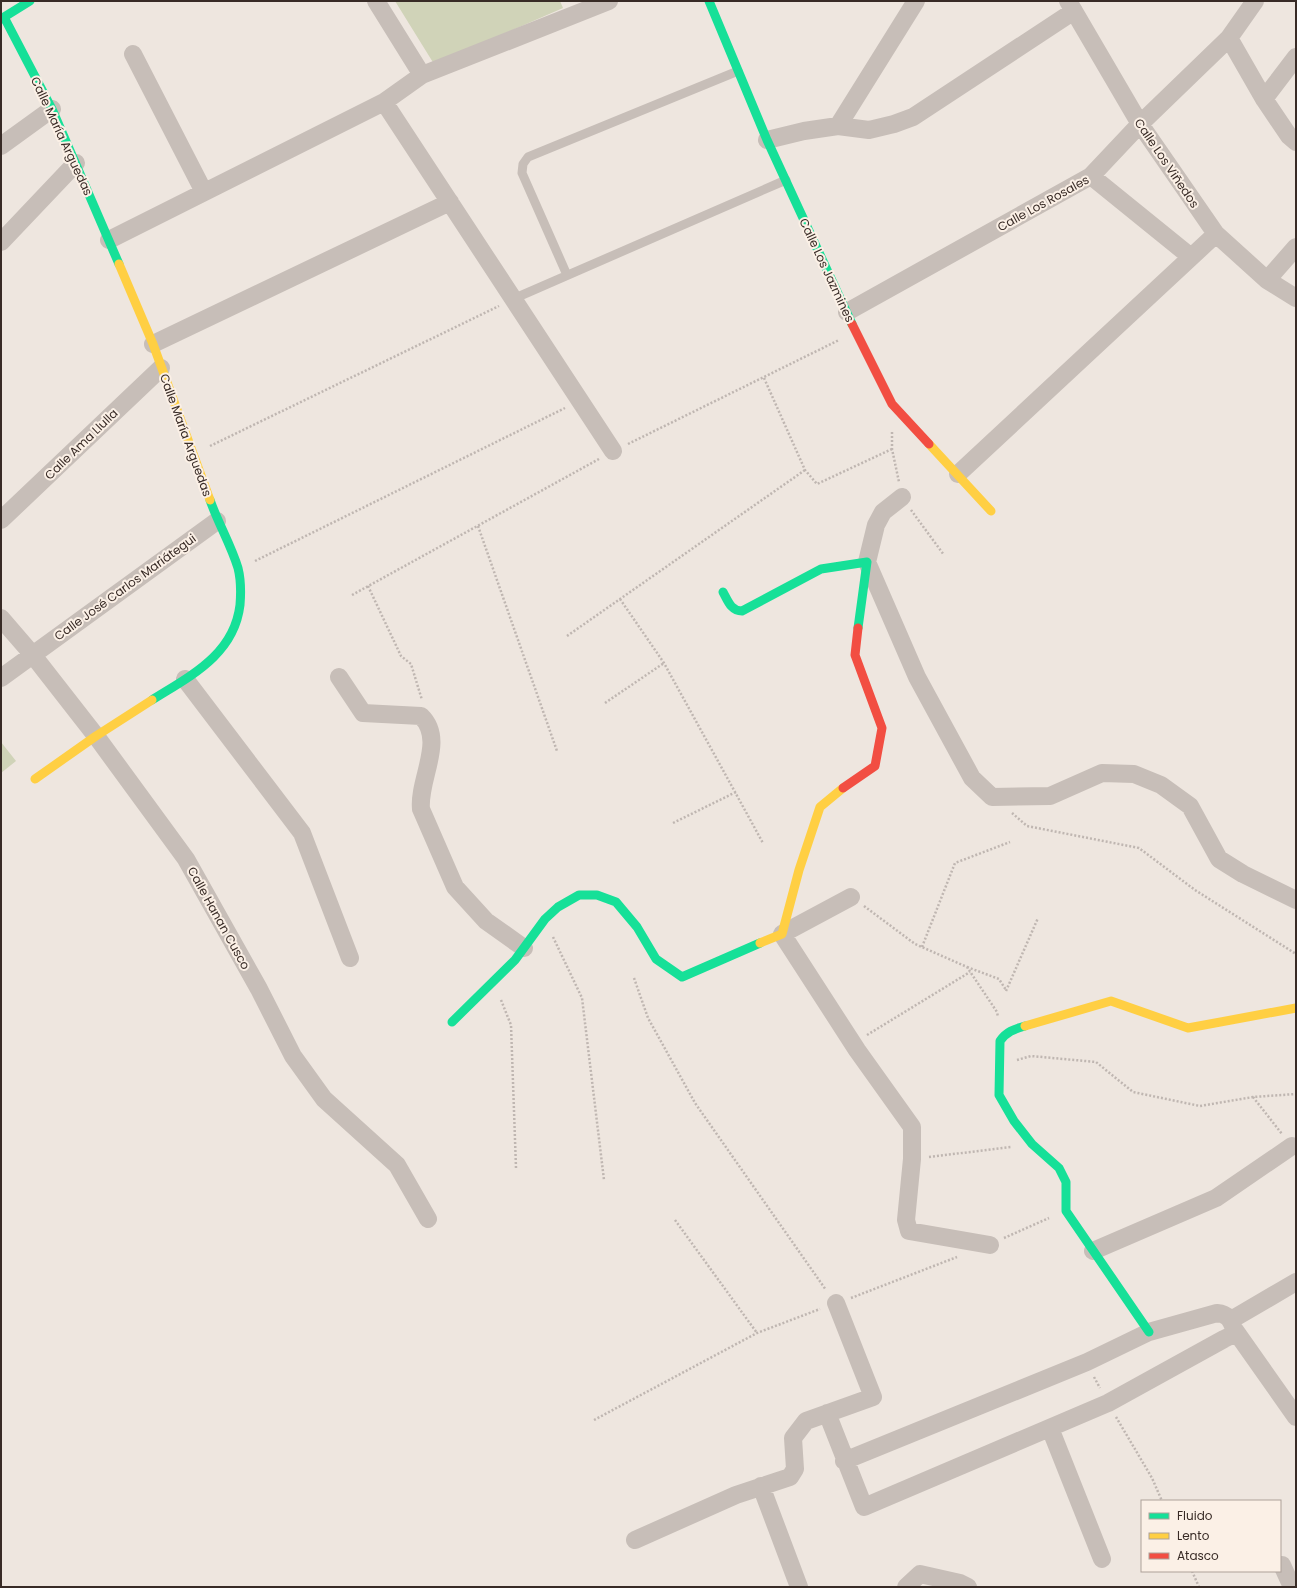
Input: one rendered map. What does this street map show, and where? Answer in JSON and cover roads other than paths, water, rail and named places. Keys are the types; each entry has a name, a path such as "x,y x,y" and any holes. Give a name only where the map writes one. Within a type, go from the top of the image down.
{"street":[{"path":"3,18 30,1"},
{"path":"376,1 422,75"},
{"path":"109,240 384,102 422,75 609,1"},
{"name":"Calle Los Jazmines","path":"709,1 767,140 847,312 892,404 991,511"},
{"path":"838,126 916,1"},
{"name":"Calle Los Rosales","path":"847,312 1091,176 1140,124 1229,38 1255,1"},
{"path":"767,140 804,131 838,126 869,130 894,124 913,117 1071,6"},
{"name":"Calle Los Viñedos","path":"1071,6 1140,124 1216,234 1267,280 1296,298"},
{"name":"Calle María Arguedas","path":"3,18 52,110 153,344 217,521 238,569 241,592 238,618 230,638 217,654 185,679 96,736 35,779"},
{"path":"1229,38 1264,99 1289,136 1296,142"},
{"path":"133,54 204,192"},
{"path":"1264,99 1296,58"},
{"path":"384,102 613,451"},
{"path":"1,146 52,110"},
{"path":"1,242 76,163"},
{"path":"1091,176 1191,257"},
{"path":"153,344 450,202"},
{"path":"958,474 1216,234"},
{"path":"1267,280 1296,247"},
{"name":"Calle Ama Llulla","path":"1,520 161,368"},
{"path":"902,497 883,512 876,525 867,562 855,654 882,728 875,766 842,788 820,807 799,870 782,934 853,1043 912,1127 912,1159 906,1220 909,1231 990,1245"},
{"name":"Calle José Carlos Mariátegui","path":"1,678 217,521"},
{"path":"723,592 732,608 736,611 742,611 821,569 838,565 867,562"},
{"path":"867,562 917,677 972,778 992,797 1050,796 1102,773 1134,774 1161,785 1190,806 1219,859 1243,874 1296,900"},
{"name":"Calle Hanan Cusco","path":"1,618 32,654 96,736 186,859 259,989 292,1056 324,1099 397,1165 428,1219"},
{"path":"339,677 363,713 421,716 427,722 432,748 420,798 421,809 455,887 486,921 524,948"},
{"path":"185,679 302,833 350,958"},
{"path":"452,1022 515,960 545,919 558,907 579,895 597,895 616,902 638,927 656,959 682,977 782,934 851,897"},
{"path":"1149,1332 1066,1211 1066,1182 1059,1168 1032,1144 1014,1121 999,1095 1000,1041 1004,1035 1012,1030 1111,1001 1188,1028 1296,1008"},
{"path":"1093,1251 1216,1198 1292,1146"},
{"path":"827,1413 844,1461 864,1508 1108,1403 1232,1335 1233,1325 1296,1282"},
{"path":"635,1540 736,1495 790,1477 795,1470 793,1438 806,1421 873,1397 836,1303"},
{"path":"844,1461 1087,1362 1149,1332 1217,1313 1223,1314 1233,1325 1296,1417"},
{"path":"1050,1428 1102,1559"},
{"path":"761,1486 799,1587"},
{"path":"1282,1565 1292,1587"},
{"path":"906,1587 920,1574 960,1583 968,1587"}],"lane":[{"path":"567,275 522,173 523,164 528,157 738,71"},
{"path":"513,299 786,180"}]}
